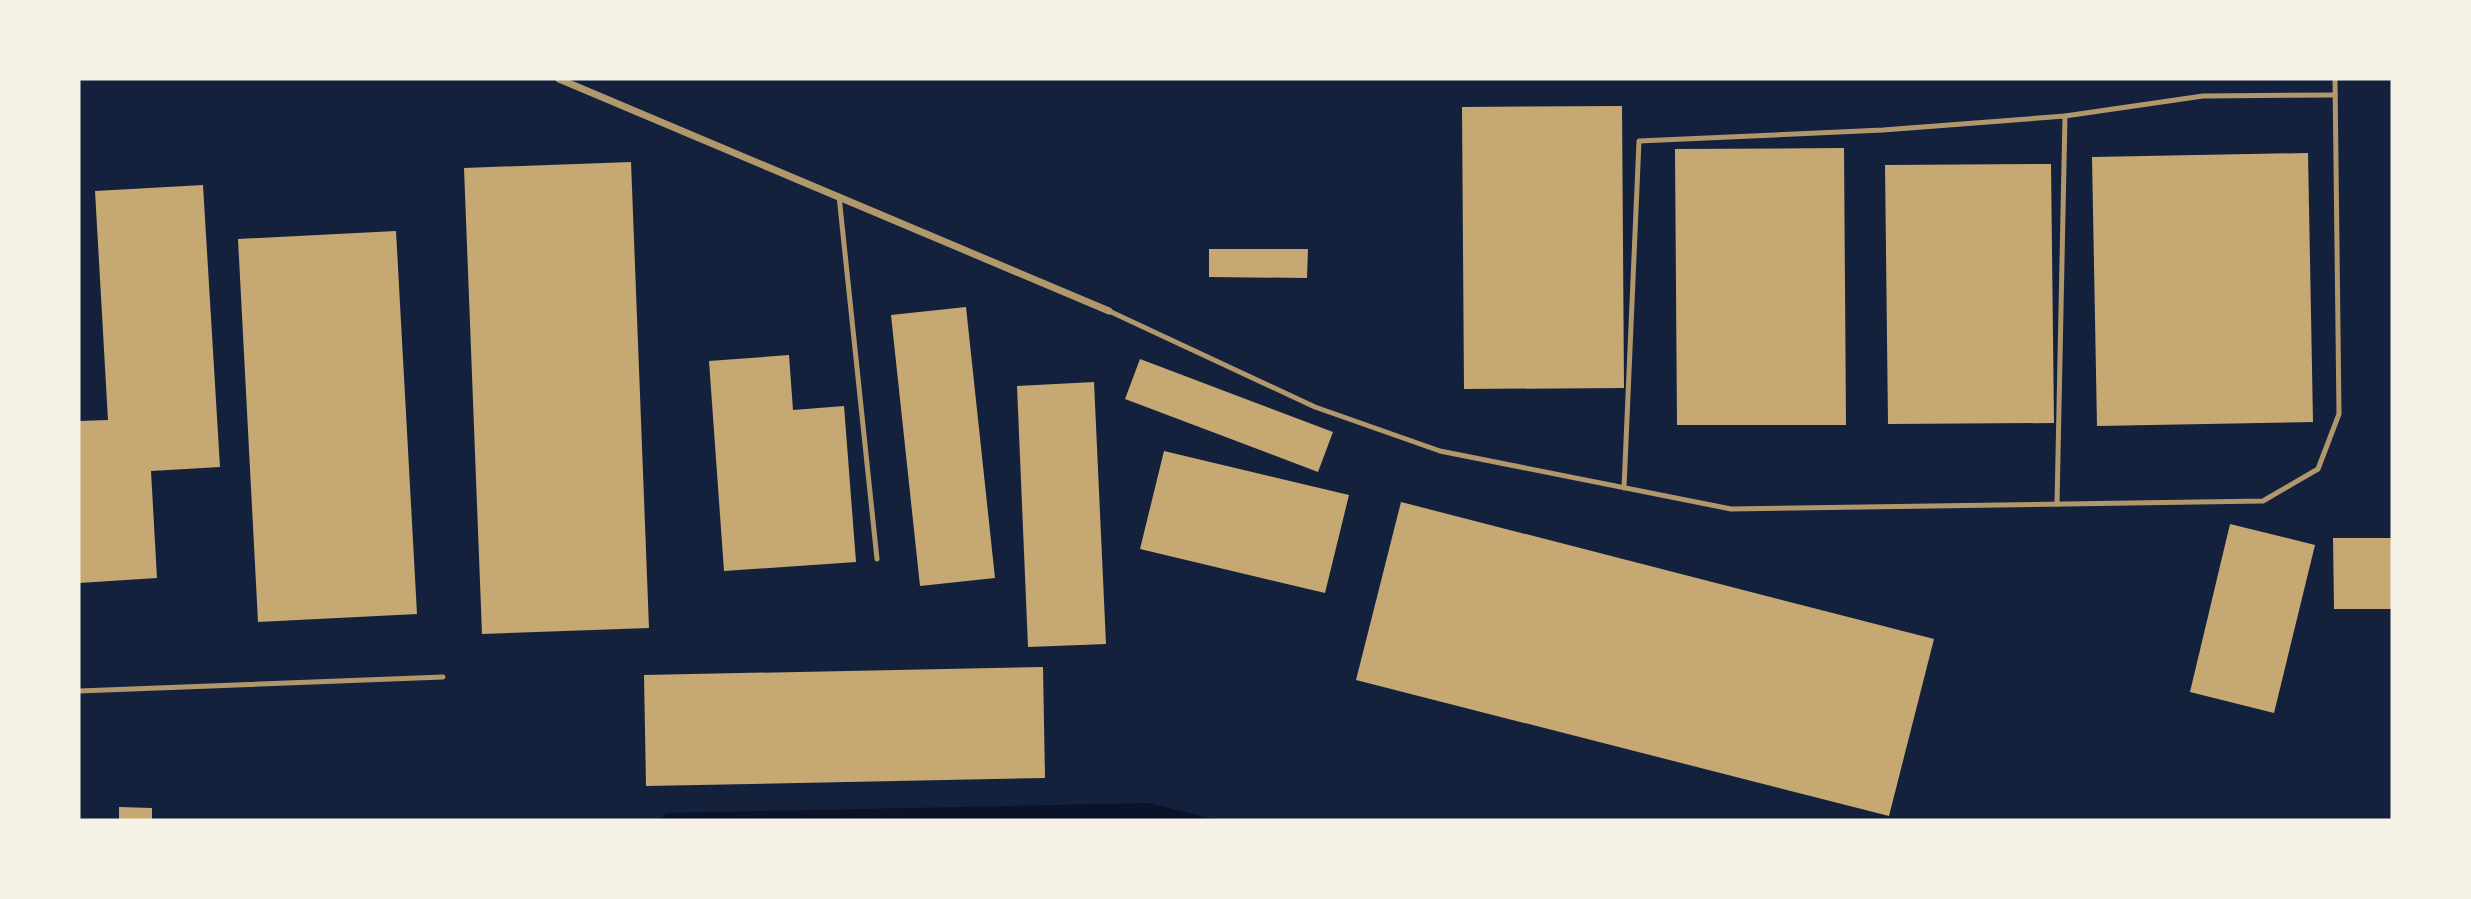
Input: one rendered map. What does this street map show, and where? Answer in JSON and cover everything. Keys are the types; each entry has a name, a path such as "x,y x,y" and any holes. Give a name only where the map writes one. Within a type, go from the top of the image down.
{"street":[{"path":"559,79 1108,311"}],"lane":[{"path":"1108,311 1315,407 1440,451 1731,509 2263,501 2318,469 2339,414 2335,79"},
{"path":"1624,488 1639,141 1883,131 2065,116 2203,96 2335,95"},
{"path":"2057,504 2065,116"},
{"path":"839,197 877,559"},
{"path":"79,691 443,677"}],"water":[{"path":"1148,803 1219,820 658,820 667,813"}],"building":[{"path":"1622,106 1624,388 1464,389 1462,107"},
{"path":"1844,148 1846,425 1677,425 1675,149"},
{"path":"2308,153 2313,422 2097,426 2092,157"},
{"path":"631,162 649,628 482,634 464,168"},
{"path":"2051,164 2054,423 1888,424 1885,165"},
{"path":"203,185 220,467 151,471 157,578 79,583 79,421 108,420 95,191"},
{"path":"396,231 417,614 258,622 238,239"},
{"path":"1209,249 1308,249 1307,278 1209,277"},
{"path":"966,307 995,578 920,586 891,315"},
{"path":"789,355 793,410 844,406 856,562 724,571 709,361"},
{"path":"1140,359 1333,432 1318,472 1125,399"},
{"path":"1094,382 1106,644 1028,647 1017,386"},
{"path":"1164,451 1349,495 1325,593 1140,549"},
{"path":"1401,502 1934,639 1889,816 1356,680"},
{"path":"2230,524 2315,545 2274,713 2190,692"},
{"path":"2333,538 2392,538 2392,609 2334,609"},
{"path":"1043,667 1045,778 646,786 644,675"},
{"path":"119,807 152,808 152,820 119,820"}]}
